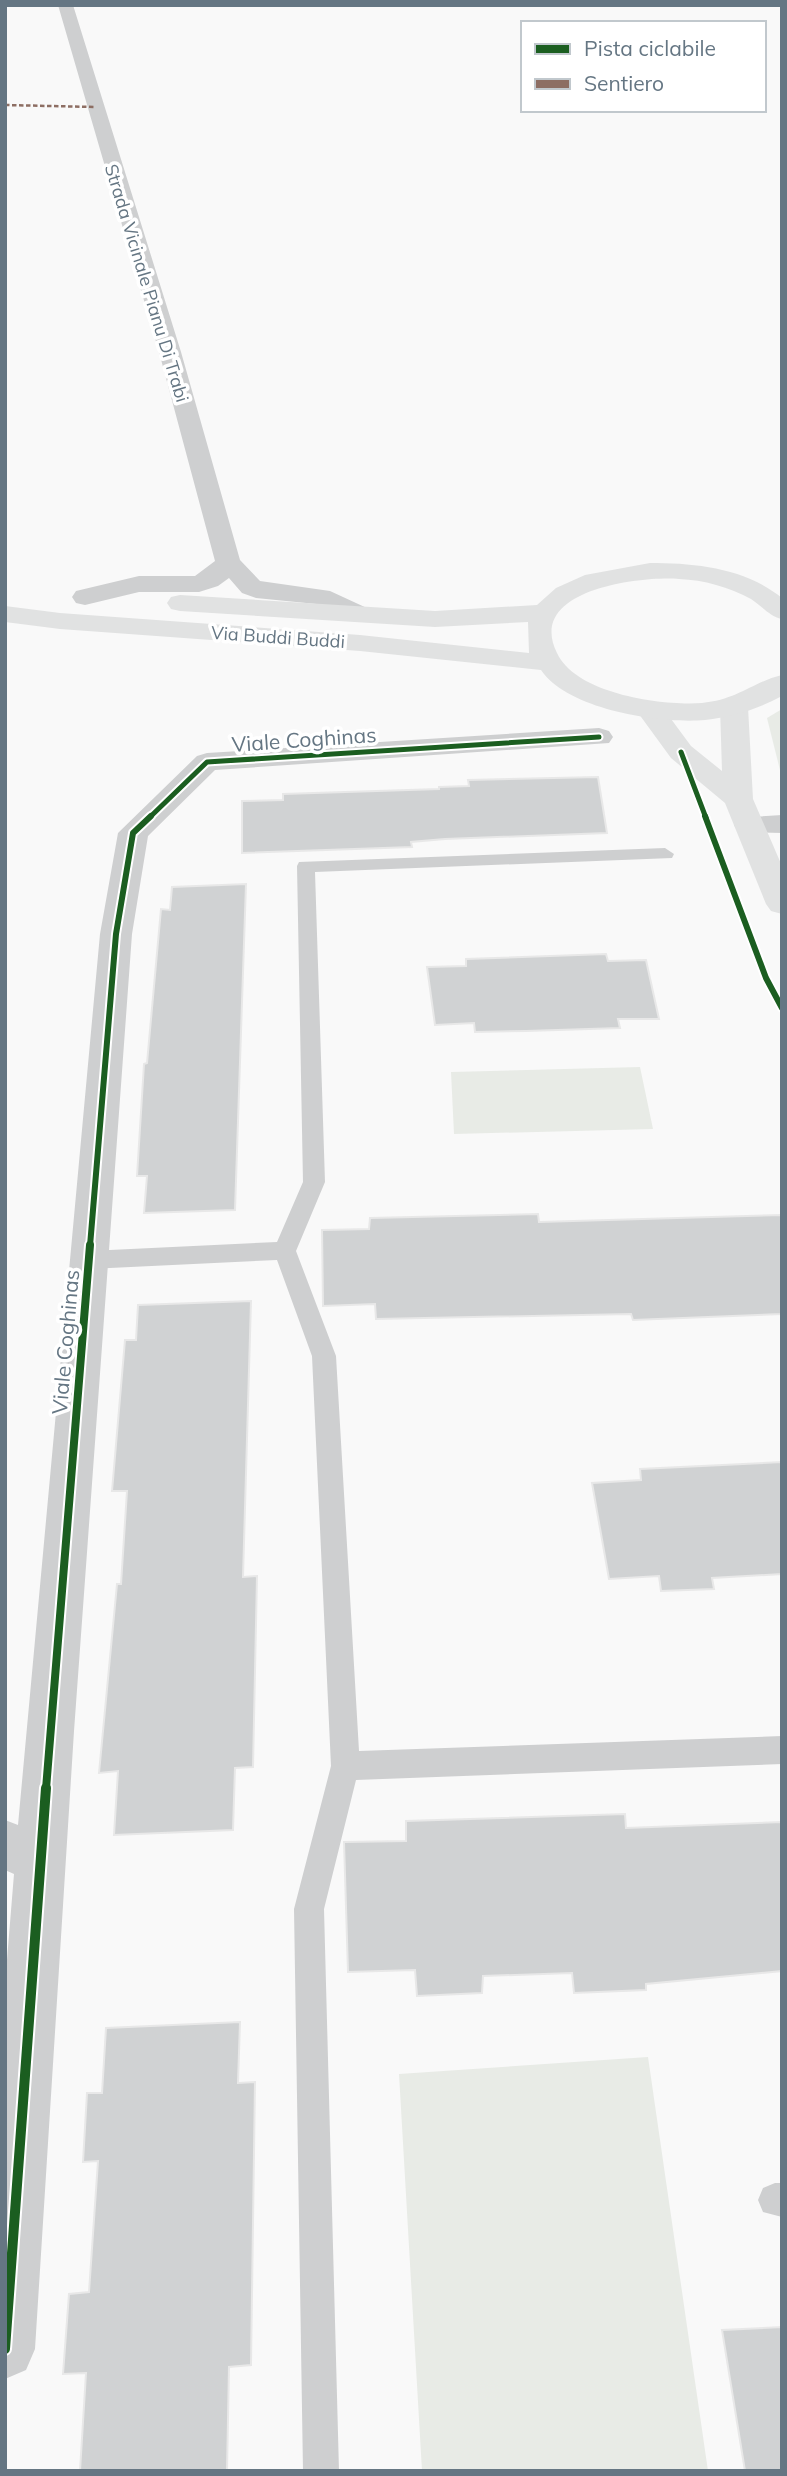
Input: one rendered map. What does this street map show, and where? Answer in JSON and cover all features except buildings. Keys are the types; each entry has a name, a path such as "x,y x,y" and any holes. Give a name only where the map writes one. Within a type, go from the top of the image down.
{"main road":[{"path":"781,609 754,592 725,580 692,572 655,570 618,573 587,582 562,596 545,613 540,638 550,663 568,680 592,694 650,710 693,712 734,706 766,695 782,683"},
{"name":"Via Buddi Buddi","path":"73,596 435,620 545,613"},
{"name":"Via Buddi Buddi","path":"5,614 360,643 550,663"},
{"path":"734,706 744,812 782,904"},
{"path":"650,710 681,752 744,812"}],"street":[{"name":"Strada Vicinale Pianu Di Trabi","path":"65,5 170,352 228,562 251,587 265,592 321,597 360,615"},
{"path":"73,596 140,584 193,586 219,577 228,562"},
{"name":"Viale Coghinas","path":"5,2349 23,1852 89,1259 116,934 133,833 207,762 599,737"},
{"path":"744,812 782,824"}],"lane":[{"path":"321,2471 309,1909 345,1766 324,1356 285,1251 314,1182 306,866 665,854"},
{"path":"89,1259 285,1251"},
{"path":"345,1766 782,1750"}],"shaded area":[{"path":"782,709 782,778 767,718"},
{"path":"640,1067 653,1129 454,1134 451,1072"},
{"path":"648,2057 708,2471 422,2471 399,2074"}],"marked path":[{"path":"5,105 95,107"}],"cycle path":[{"path":"5,2349 50,1731 116,934 133,833 207,762 599,737"},
{"path":"681,752 766,978 782,1008"}]}
